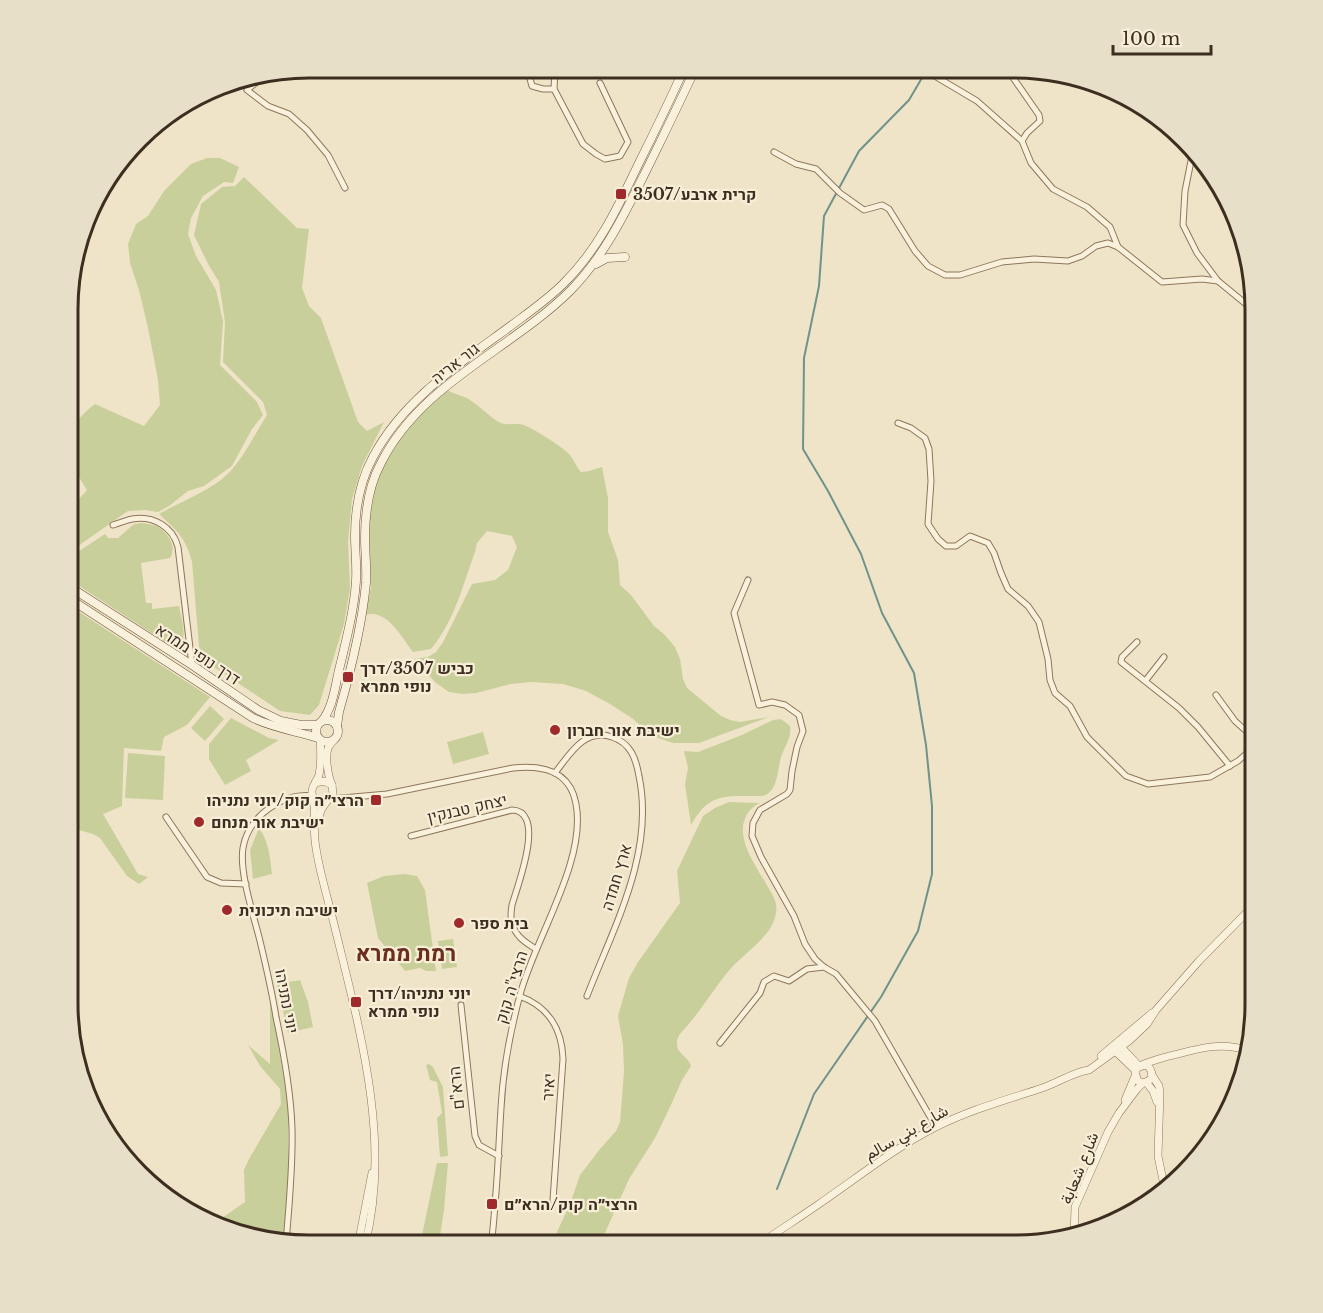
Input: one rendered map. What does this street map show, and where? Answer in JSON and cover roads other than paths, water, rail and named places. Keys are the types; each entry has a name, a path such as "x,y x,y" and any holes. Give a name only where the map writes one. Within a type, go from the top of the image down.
{"main road":[{"name":"גור אריה","path":"320,723 327,714 332,701 351,617 356,579 356,524 361,487 378,447 414,401 554,293 588,257 609,225 680,78"},
{"name":"גור אריה","path":"337,726 364,599 365,524 370,489 387,452 421,408 560,300 592,267 617,230 691,78"},
{"path":"592,267 607,258 625,257"},
{"name":"דרך נופי ממרא","path":"78,592 258,710 281,720 301,725 320,723"},
{"name":"דרך נופי ממרא","path":"78,604 253,718 265,724 319,739"},
{"path":"329,719 337,726 338,733 334,740 327,742 319,739 316,731 320,723 329,719"}],"street":[{"path":"530,78 532,86 554,89"},
{"path":"554,78 554,89 583,144 605,159 620,156 628,142 600,83"},
{"path":"938,78 977,101 1022,141 1031,163 1053,189 1087,207 1110,226 1118,247"},
{"path":"1013,78 1039,116 1040,122 1026,133 1022,141"},
{"path":"253,85 247,90 268,106 289,114 307,130 328,155 345,188"},
{"path":"774,152 796,164 816,169 840,193 864,210 882,205 889,209 915,251 928,266 945,275 960,275 1002,262 1034,259 1068,261 1082,256 1096,246 1108,243 1118,247 1162,282 1203,279 1218,281"},
{"path":"1190,160 1185,191 1183,225 1197,253 1218,281 1245,303"},
{"path":"898,423 911,428 925,438 929,449 931,481 928,524 946,546 956,546 970,536 988,543 1008,589 1028,606 1039,622 1048,659 1050,680 1055,693 1070,706 1087,737 1126,776 1149,784 1210,777 1245,755"},
{"path":"113,525 134,519 148,519 163,524 176,538 192,665"},
{"path":"748,580 734,613 759,705 772,702 785,705 799,715 804,731 797,747 790,790 760,810 753,823 752,836 815,959 836,974 875,1021 936,1127"},
{"path":"1137,642 1122,657 1121,662 1185,714 1230,766"},
{"path":"178,656 185,654 190,645"},
{"path":"1146,680 1164,657"},
{"path":"1216,695 1235,721 1245,730"},
{"name":"ארץ חמדה","path":"555,773 579,744 592,736 608,735 629,748 634,755 641,785 641,841 635,869 587,996"},
{"path":"319,739 319,775 314,785 315,836 319,864 362,1044 373,1117 376,1156 367,1235"},
{"path":"315,836 321,810 333,794 327,754 334,740"},
{"path":"298,796 314,797 322,802 387,794 531,766 555,773"},
{"name":"הרצי\"ה קוק","path":"492,1235 501,1106 512,1028 519,996 572,858 576,836 577,815 574,796 565,781 555,773"},
{"path":"298,796 324,781 340,793 357,796"},
{"name":"יוני נתניהו","path":"287,1234 292,1156 290,1102 273,1002 242,859 249,830 255,821 270,808 286,799 298,796"},
{"name":"יצחק טבנקין","path":"411,836 519,810 527,824 528,851 512,906 511,919 518,935 536,949"},
{"path":"166,817 207,877 221,883 246,884"},
{"name":"شارع بني سالم","path":"773,1235 885,1157 936,1127 978,1109 1053,1085 1117,1048 1143,1020 1156,1010 1199,961 1245,914"},
{"path":"720,1042 760,993 764,982 774,976 789,981 807,969 824,967"},
{"name":"יאיר","path":"519,996 527,999 547,1014 559,1032 562,1042 563,1059 553,1200"},
{"name":"הרא\"ם","path":"461,1005 475,1136 479,1145 499,1156"},
{"path":"1119,1113 1138,1070 1154,1060 1201,1047 1219,1045 1241,1049"},
{"path":"1117,1048 1138,1070 1138,1081 1144,1083 1155,1095 1159,1114"},
{"path":"1119,1113 1168,1057"},
{"path":"1138,1070 1147,1066 1160,1093 1158,1156 1163,1180"},
{"name":"شارع شعابة","path":"1074,1227 1075,1207 1108,1132 1119,1113"},
{"path":"360,1235 376,1156"}],"waterway":[{"path":"777,1189 814,1094 881,997 918,931 932,874 932,806 926,745 914,673 882,613 861,554 803,449 804,358 819,286 824,216 859,151 909,100 922,78"}],"place":[{"name":"קרית ארבע/3507","path":"621,194"},
{"name":"כביש 3507/דרך נופי ממרא","path":"348,677"},
{"name":"ישיבת אור חברון","path":"555,730"},
{"name":"הרצי״ה קוק/יוני נתניהו","path":"376,800"},
{"name":"ישיבת אור מנחם","path":"199,822"},
{"name":"ישיבה תיכונית","path":"227,910"},
{"name":"בית ספר","path":"459,923"},
{"name":"יוני נתניהו/דרך נופי ממרא","path":"356,1002"},
{"name":"הרצי״ה קוק/הרא״ם","path":"492,1204"}],"district":[{"name":"רמת ממרא","path":"406,953"}]}
